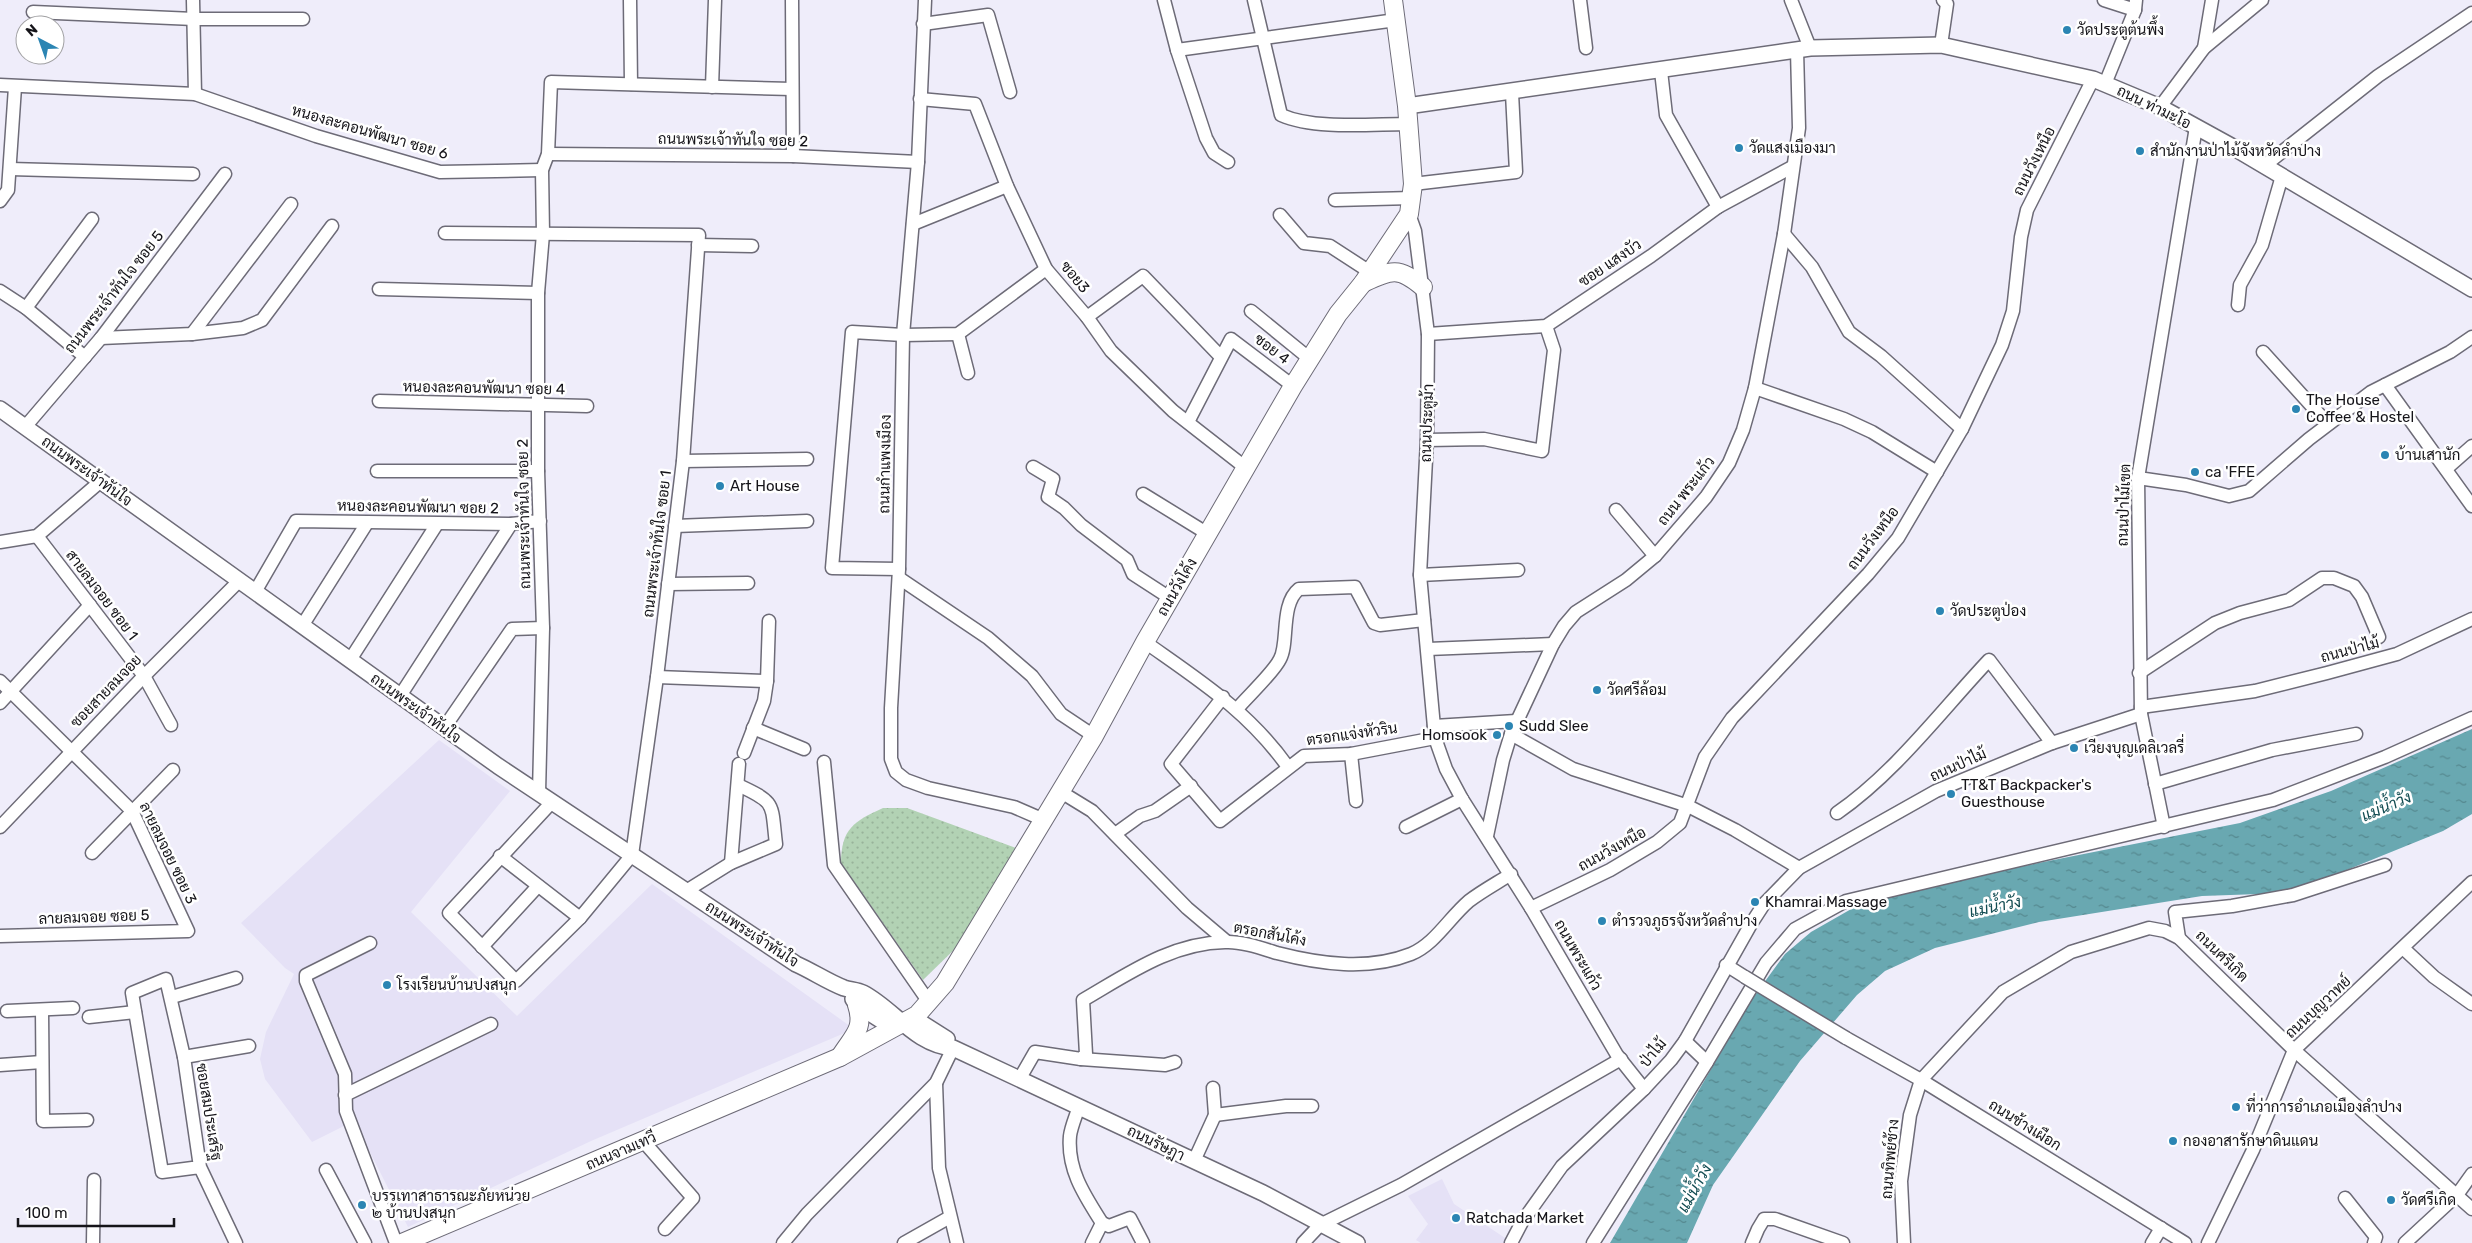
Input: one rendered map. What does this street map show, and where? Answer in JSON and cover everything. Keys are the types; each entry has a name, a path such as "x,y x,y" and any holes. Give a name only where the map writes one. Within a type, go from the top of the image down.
{"main road":[{"name":"ถนนประตูม้า","path":"1393,0 1408,115 1411,199"},
{"name":"ถนนวังโค้ง","path":"902,1024 917,1014 956,967 1094,736 1170,598 1293,386 1338,314 1367,278 1411,199"},
{"path":"1367,278 1397,272 1408,274 1423,287"},
{"name":"ถนนวังโค้ง","path":"902,1024 910,1008 942,976 956,967"},
{"path":"840,1057 858,1029 861,1019 857,1005"},
{"name":"ถนนจามเทวี","path":"405,1242 644,1142 840,1057 902,1024"}],"street":[{"path":"194,0 195,94"},
{"path":"630,0 631,84"},
{"path":"712,87 716,0"},
{"path":"792,0 793,156"},
{"name":"ถนนกำแพงเมือง","path":"925,0 918,162 903,335 899,573 891,708 891,759 896,772 906,780 928,788 1014,807 1044,820"},
{"path":"1164,0 1177,50 1206,138 1214,153 1228,162"},
{"path":"1254,0 1281,116 1299,121 1329,124 1408,115"},
{"path":"1580,0 1586,48"},
{"path":"1791,0 1804,49"},
{"path":"1941,45 1947,4 1943,0"},
{"path":"2104,0 2135,5"},
{"path":"2204,48 2212,0"},
{"path":"2160,107 2204,48 2262,0"},
{"name":"ถนนวังเหนือ","path":"1532,908 1610,870 1658,842 1680,823 1705,757 1732,718 1868,574 1898,538 1962,428 2002,345 2013,311 2021,237 2027,210 2099,82 2135,5"},
{"path":"33,12 194,19 302,20"},
{"path":"2264,166 2378,76 2472,14"},
{"path":"923,24 988,15 1010,92"},
{"path":"1177,50 1396,20"},
{"name":"ถนน ท่ามะโอ","path":"1408,115 1512,93 1804,49 1941,45 2099,82 2160,107 2282,176 2472,289"},
{"name":"ถนน พระแก้ว","path":"1487,836 1503,760 1511,734 1553,644 1576,612 1626,580 1655,556 1706,497 1729,463 1743,430 1755,388 1784,234 1799,128 1804,49"},
{"path":"1661,71 1666,115 1718,208"},
{"name":"ถนนพระเจ้าทันใจ ซอย 2","path":"539,793 543,628 538,471 540,406 538,293 543,234 542,170 548,154 550,82 792,89"},
{"name":"หนองละคอนพัฒนา ซอย 6","path":"0,86 195,94 316,136 440,172 542,170"},
{"path":"0,201 8,190 15,87"},
{"path":"1335,200 1411,199 1516,172 1512,93"},
{"name":"ซอย3","path":"920,99 975,104 1006,186 1046,269 1087,316 1111,351 1188,422 1246,468"},
{"name":"ถนนป่าไม้เขต","path":"2164,827 2141,710 2139,673 2138,478 2196,127"},
{"name":"ถนนพระเจ้าทันใจ ซอย 2","path":"548,154 793,156 918,162"},
{"name":"ซอย แสงบัว","path":"1428,334 1546,326 1651,256 1718,208 1792,167"},
{"path":"10,169 193,174"},
{"name":"ถนนพระเจ้าทันใจ ซอย 5","path":"25,427 101,338 226,174"},
{"path":"2238,305 2240,285 2262,245 2282,176"},
{"path":"913,224 1006,186"},
{"name":"ถนนประตูม้า","path":"1411,199 1428,334 1427,440 1420,575 1434,732 1446,769 1462,800 1487,836"},
{"path":"192,334 291,204"},
{"path":"1280,215 1304,243 1330,246 1367,278"},
{"path":"26,308 92,220"},
{"path":"101,338 192,334 243,328 262,320 332,226"},
{"path":"446,233 543,234 699,240 752,246"},
{"path":"1784,234 1812,267 1849,332 1881,356 1962,428"},
{"name":"ถนนพระเจ้าทันใจ ซอย 1","path":"632,855 657,677 683,461 699,240"},
{"path":"1046,269 958,334 903,335 852,332 832,568 899,573 988,638 1032,676 1061,714 1094,736"},
{"path":"1087,316 1143,276 1221,357 1188,422"},
{"path":"379,290 538,293"},
{"path":"0,291 26,308 85,357"},
{"path":"1251,312 1310,359"},
{"path":"1427,440 1484,438 1542,450 1554,350 1546,326"},
{"path":"958,334 968,373"},
{"path":"2138,478 2186,485 2230,496 2249,491 2328,424 2371,392 2450,352 2472,337"},
{"name":"ซอย 4","path":"1221,357 1230,339 1293,386"},
{"path":"2263,352 2328,424"},
{"path":"2385,386 2472,506"},
{"path":"1755,388 1844,419 1872,432 1937,472"},
{"name":"หนองละคอนพัฒนา ซอย 4","path":"379,401 587,406"},
{"name":"ถนนพระเจ้าทันใจ","path":"0,409 444,728 552,802 796,964 844,988 862,992 894,1014 902,1024"},
{"path":"2446,469 2472,446"},
{"path":"683,461 807,459"},
{"path":"1033,467 1053,479 1048,497 1050,499 1064,508 1081,525 1127,560 1133,574 1170,598"},
{"path":"377,471 538,471"},
{"path":"0,542 37,536 101,481"},
{"path":"1143,494 1208,534"},
{"path":"1616,510 1655,556"},
{"name":"หนองละคอนพัฒนา ซอย 2","path":"254,592 296,521 511,524 540,521"},
{"path":"675,526 807,521"},
{"path":"302,626 367,523"},
{"path":"350,660 437,524"},
{"path":"400,696 511,524"},
{"name":"สายลมจอย ซอย 1","path":"37,536 144,676 171,725"},
{"path":"1420,575 1518,570"},
{"path":"2139,673 2215,622 2240,612 2289,600 2322,578 2334,578 2354,586 2362,597 2380,637"},
{"name":"ซอยสายลมจอย","path":"0,827 72,750 239,581"},
{"path":"668,584 748,583"},
{"path":"1237,709 1281,659 1285,621 1294,592 1298,589 1355,588 1374,623 1380,626 1424,620"},
{"path":"0,703 90,605"},
{"name":"ถนนป่าไม้","path":"1799,868 1936,791 2052,743 2141,710 2255,691 2397,654 2472,618"},
{"path":"731,863 742,759 764,701 767,681 769,621"},
{"path":"444,728 512,630 543,628"},
{"path":"1145,642 1237,709 1261,731 1288,767"},
{"path":"1428,649 1553,644"},
{"path":"1837,813 1853,802 1888,770 1989,660 2052,743"},
{"path":"657,677 767,681"},
{"name":"ลายลมจอย ซอย 3","path":"0,681 132,811 188,931"},
{"path":"1115,834 1140,816 1155,811 1191,786 1171,764 1223,697"},
{"path":"1593,1243 1708,1062 1766,963 1796,929 1846,901 2273,800 2385,758 2472,718"},
{"name":"ตรอกแจ่งหัวริน","path":"1191,786 1220,821 1304,756 1351,754 1434,732 1516,722"},
{"path":"753,728 804,749"},
{"path":"1511,734 1573,769 1688,806 1735,830 1799,868"},
{"path":"2155,784 2272,750 2356,734"},
{"path":"1351,754 1356,801"},
{"path":"824,762 834,865 924,995"},
{"path":"92,853 174,770"},
{"path":"686,891 731,863 776,844 772,808 765,798 738,785"},
{"path":"1061,792 1092,811 1187,908 1226,941"},
{"path":"1406,827 1462,800"},
{"path":"552,802 449,913 516,981 580,918 632,855"},
{"name":"ถนนพระแก้ว","path":"1487,836 1532,908 1620,1060 1644,1088"},
{"path":"500,856 580,918"},
{"path":"2179,938 2175,912 2232,906 2293,895 2385,865"},
{"name":"ป่าไม้","path":"1511,1243 1522,1222 1562,1166 1671,1060 1764,904 1799,868"},
{"name":"ตรอกสันโค้ง","path":"1081,1059 1086,1054 1083,1000 1148,963 1182,948 1226,941 1286,955 1348,965 1376,963 1410,954 1427,946 1469,901 1510,874"},
{"name":"ถนนบุญวาทย์","path":"2208,1243 2253,1150 2294,1050 2404,949 2472,882"},
{"path":"482,947 538,886"},
{"name":"ถนนศรีเกิด","path":"1922,1080 2003,992 2071,952 2149,928 2166,931 2179,938 2294,1050 2472,1209"},
{"name":"ลายลมจอย ซอย 5","path":"0,936 188,931"},
{"path":"370,943 306,975 306,981 345,1074 346,1111 405,1242"},
{"path":"2404,949 2434,977 2472,1004"},
{"name":"ถนนช้างเผือก","path":"1726,966 1846,1038 1922,1080 2185,1243"},
{"path":"172,997 236,978"},
{"name":"ซอยสมประเสริฐ","path":"135,1012 132,993 166,979 172,997 184,1057 200,1167 236,1243"},
{"name":"ถนนพระเจ้าทันใจ","path":"844,988 857,1005 882,1021 902,1024"},
{"path":"7,1011 73,1008"},
{"path":"42,1010 43,1121 87,1120"},
{"path":"89,1017 135,1012 162,1172 200,1167"},
{"path":"345,1095 491,1024"},
{"name":"ถนนรัษฎา","path":"902,1024 942,1047 953,1048 1020,1078 1263,1192 1320,1225 1357,1243"},
{"path":"1684,1041 1708,1062"},
{"path":"184,1057 249,1046"},
{"path":"783,1243 807,1214 936,1082 953,1048"},
{"path":"1020,1078 1035,1052 1081,1059 1164,1065 1175,1062"},
{"path":"1303,1243 1320,1225 1401,1185 1620,1060"},
{"path":"0,1065 42,1062"},
{"name":"ถนนทิพย์ช้าง","path":"1904,1243 1902,1181 1910,1115 1922,1080"},
{"path":"936,1082 939,1168 957,1243"},
{"path":"1194,1161 1215,1115 1213,1088"},
{"path":"1079,1106 1070,1136 1072,1163 1083,1195 1102,1223 1110,1226 1130,1218 1143,1242"},
{"path":"1215,1115 1286,1106 1312,1106"},
{"path":"644,1142 693,1198 665,1229"},
{"path":"326,1170 365,1243"},
{"path":"2405,1243 2457,1195 2472,1174"},
{"path":"93,1243 94,1180"},
{"path":"2345,1198 2376,1237 2374,1243"},
{"path":"904,1243 950,1217"},
{"path":"1752,1243 1764,1220 1775,1219 1843,1243"},
{"path":"1092,1243 1102,1223"},
{"path":"2152,1243 2161,1228"}],"shaded area":[{"name":"โรงเรียนบ้านปงสนุก","path":"439,740 510,791 411,912 517,1016 652,884 854,1029 591,1141 408,1227 354,1121 312,1142 265,1079 260,1059 266,1032 294,974 285,968 241,923"},
{"path":"1442,1179 1454,1204 1508,1240 1506,1243 1421,1243 1416,1240 1428,1224 1408,1196"}],"green space":[{"path":"883,808 907,808 1016,848 962,942 923,980 841,863 843,842 851,828 864,817"}],"water":[{"name":"แม่น้ำวัง","path":"2472,729 2472,814 2443,831 2290,893 2202,896 2039,922 1935,948 1885,971 1857,995 1800,1061 1713,1185 1687,1243 1610,1243 1750,1002 1785,954 1811,932 1860,904 1983,874 2240,823 2331,791"}],"place":[{"name":"วัดประตูต้นพึ้ง","path":"2067,30"},
{"name":"วัดแสงเมืองมา","path":"1739,148"},
{"name":"สำนักงานป่าไม้จังหวัดลำปาง","path":"2140,151"},
{"name":"The House Coffee & Hostel","path":"2296,409"},
{"name":"บ้านเสานัก","path":"2385,455"},
{"name":"ca 'FFE","path":"2195,472"},
{"name":"Art House","path":"720,486"},
{"name":"วัดประตูป่อง","path":"1940,611"},
{"name":"วัดศรีล้อม","path":"1597,690"},
{"name":"Sudd Slee","path":"1509,726"},
{"name":"Homsook","path":"1497,735"},
{"name":"เวียงบุญเดลิเวลรี่","path":"2074,748"},
{"name":"TT&T Backpacker's Guesthouse","path":"1951,794"},
{"name":"Khamrai Massage","path":"1755,902"},
{"name":"ตำรวจภูธรจังหวัดลำปาง","path":"1602,921"},
{"name":"โรงเรียนบ้านปงสนุก","path":"387,985"},
{"name":"ที่ว่าการอำเภอเมืองลำปาง","path":"2236,1107"},
{"name":"กองอาสารักษาดินแดน","path":"2173,1141"},
{"name":"วัดศรีเกิด","path":"2391,1200"},
{"name":"บรรเทาสาธารณะภัยหน่วย ๒ บ้านปงสนุก","path":"362,1205"},
{"name":"Ratchada Market","path":"1456,1218"}]}
